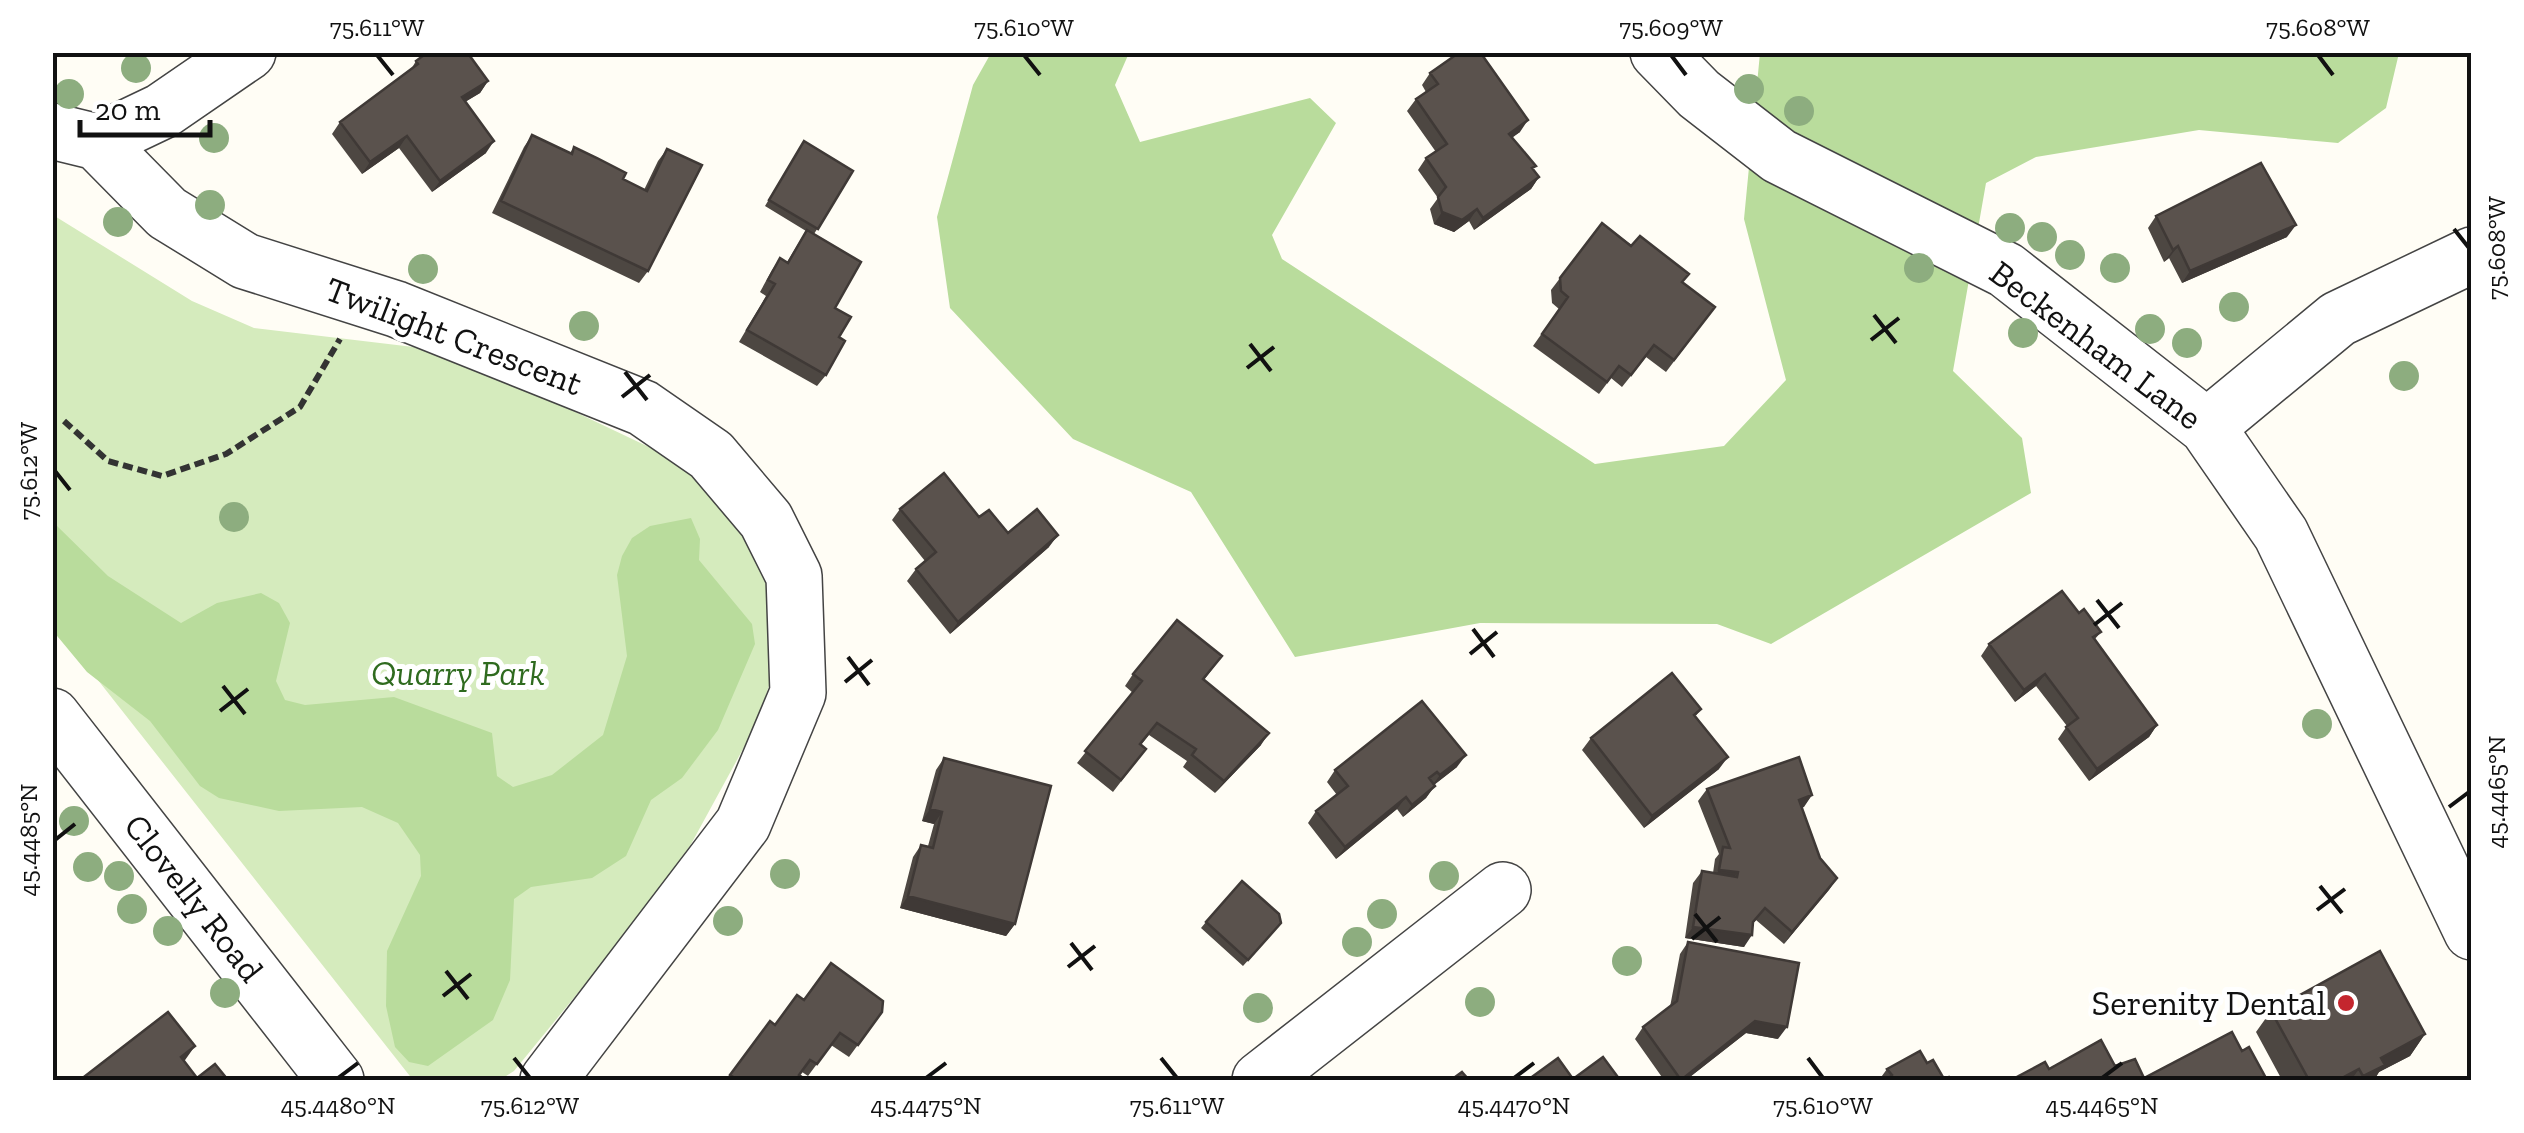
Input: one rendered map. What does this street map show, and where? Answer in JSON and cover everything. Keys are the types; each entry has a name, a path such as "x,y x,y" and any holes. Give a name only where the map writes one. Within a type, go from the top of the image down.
{"street":[{"path":"75,136 162,111 248,52"},
{"name":"Beckenham Lane","path":"1658,52 1699,94 1779,156 2006,270 2207,426 2281,534 2472,932"},
{"name":"Twilight Crescent","path":"75,136 167,214 245,261 364,299 643,408 712,454 766,520 794,576 798,693 743,824 548,1080"},
{"path":"2207,426 2338,318 2472,255"},
{"name":"Clovelly Road","path":"52,716 336,1080"},
{"path":"1260,1080 1503,890"}],"path":[{"path":"64,421 108,461 162,476 226,454 300,408 364,299"}],"green space":[{"path":"991,53 1129,53 1115,85 1140,142 1310,98 1336,123 1272,235 1282,259 1595,464 1724,446 1786,380 1744,219 1760,53 2399,53 2386,108 2338,143 2199,130 2036,157 1986,183 1953,371 2022,438 2031,493 1771,644 1717,624 1480,623 1295,657 1191,492 1073,439 950,308 937,217 973,85"},
{"name":"Quarry Park","path":"53,215 192,301 254,328 447,351 670,457 720,494 758,559 779,616 773,674 755,727 690,846 626,934 514,1071 500,1080 413,1080 53,623"},
{"path":"691,518 700,539 699,560 752,624 755,644 718,730 682,778 651,800 626,856 592,878 531,887 514,899 510,980 493,1020 428,1066 409,1062 395,1047 386,1006 387,951 421,876 420,855 398,823 362,807 279,811 219,798 200,786 150,721 87,672 53,631 53,522 108,576 181,623 217,603 261,593 279,603 290,623 276,681 285,700 305,705 394,697 492,733 497,776 513,787 552,775 603,735 627,656 617,575 622,556 632,538 650,526"}],"building":[{"path":"428,52 467,52 488,81 462,97 494,141 440,181 407,136 370,162 340,122 418,64 416,61"},
{"path":"1460,52 1480,52 1528,120 1509,134 1536,166 1532,168 1539,177 1483,218 1477,209 1462,220 1442,212 1438,197 1446,187 1426,158 1447,144 1416,99 1438,84 1430,73"},
{"path":"532,135 572,154 574,147 597,158 626,173 623,179 647,191 667,149 702,165 648,271 501,201"},
{"path":"804,141 853,171 818,229 769,200"},
{"path":"2261,163 2296,225 2190,271 2178,246 2173,250 2156,216"},
{"path":"1602,223 1631,246 1640,236 1689,274 1682,282 1715,307 1674,360 1654,345 1631,375 1619,366 1607,382 1542,334 1568,297 1561,291 1560,278"},
{"path":"807,230 861,262 835,308 851,317 839,337 845,341 826,375 747,330 775,284 768,280 780,258 788,263"},
{"path":"944,473 979,517 989,510 1008,533 1037,509 1058,535 958,622 916,569 936,552 900,509"},
{"path":"2062,591 2079,613 2084,609 2101,632 2093,637 2157,725 2097,769 2066,727 2078,718 2045,674 2024,690 1989,644"},
{"path":"1177,620 1222,656 1203,679 1269,733 1224,781 1192,755 1196,749 1157,723 1140,744 1146,749 1121,780 1085,751 1142,681 1133,674"},
{"path":"1672,673 1701,709 1694,715 1728,757 1652,816 1591,738"},
{"path":"1422,701 1466,755 1440,775 1437,772 1429,778 1435,786 1412,805 1406,797 1345,847 1316,811 1348,786 1335,770"},
{"path":"1799,757 1812,795 1799,800 1820,858 1837,878 1792,932 1765,908 1753,922 1752,935 1693,927 1702,871 1737,877 1738,872 1719,870 1723,847 1730,848 1707,789"},
{"path":"944,758 1051,786 1015,924 908,896 921,845 933,848 942,812 930,809"},
{"path":"1242,881 1279,914 1281,923 1248,960 1206,922"},
{"path":"1688,942 1799,963 1787,1027 1755,1021 1681,1080 1643,1027 1677,1001"},
{"name":"Serenity Dental","path":"2380,951 2425,1034 2381,1058 2385,1065 2363,1076 2359,1069 2338,1080 2309,1080 2271,1011"},
{"path":"831,963 883,1001 882,1012 858,1045 840,1033 817,1064 810,1060 799,1075 806,1080 738,1080 730,1075 770,1021 775,1025 797,995 804,1000"},
{"path":"168,1012 195,1046 181,1057 197,1078 215,1064 228,1080 80,1080"},
{"path":"2232,1032 2242,1051 2249,1047 2267,1080 2011,1080 2045,1062 2049,1069 2101,1040 2115,1066 2135,1059 2144,1078"},
{"path":"1920,1051 1927,1063 1933,1060 1944,1079 1952,1080 1887,1080 1892,1075 1887,1069"},
{"path":"1603,1057 1620,1080 1529,1079 1558,1058 1573,1079"},
{"path":"1462,1072 1469,1080 1451,1080"}],"place":[{"name":"Serenity Dental","path":"2346,1003"}]}
